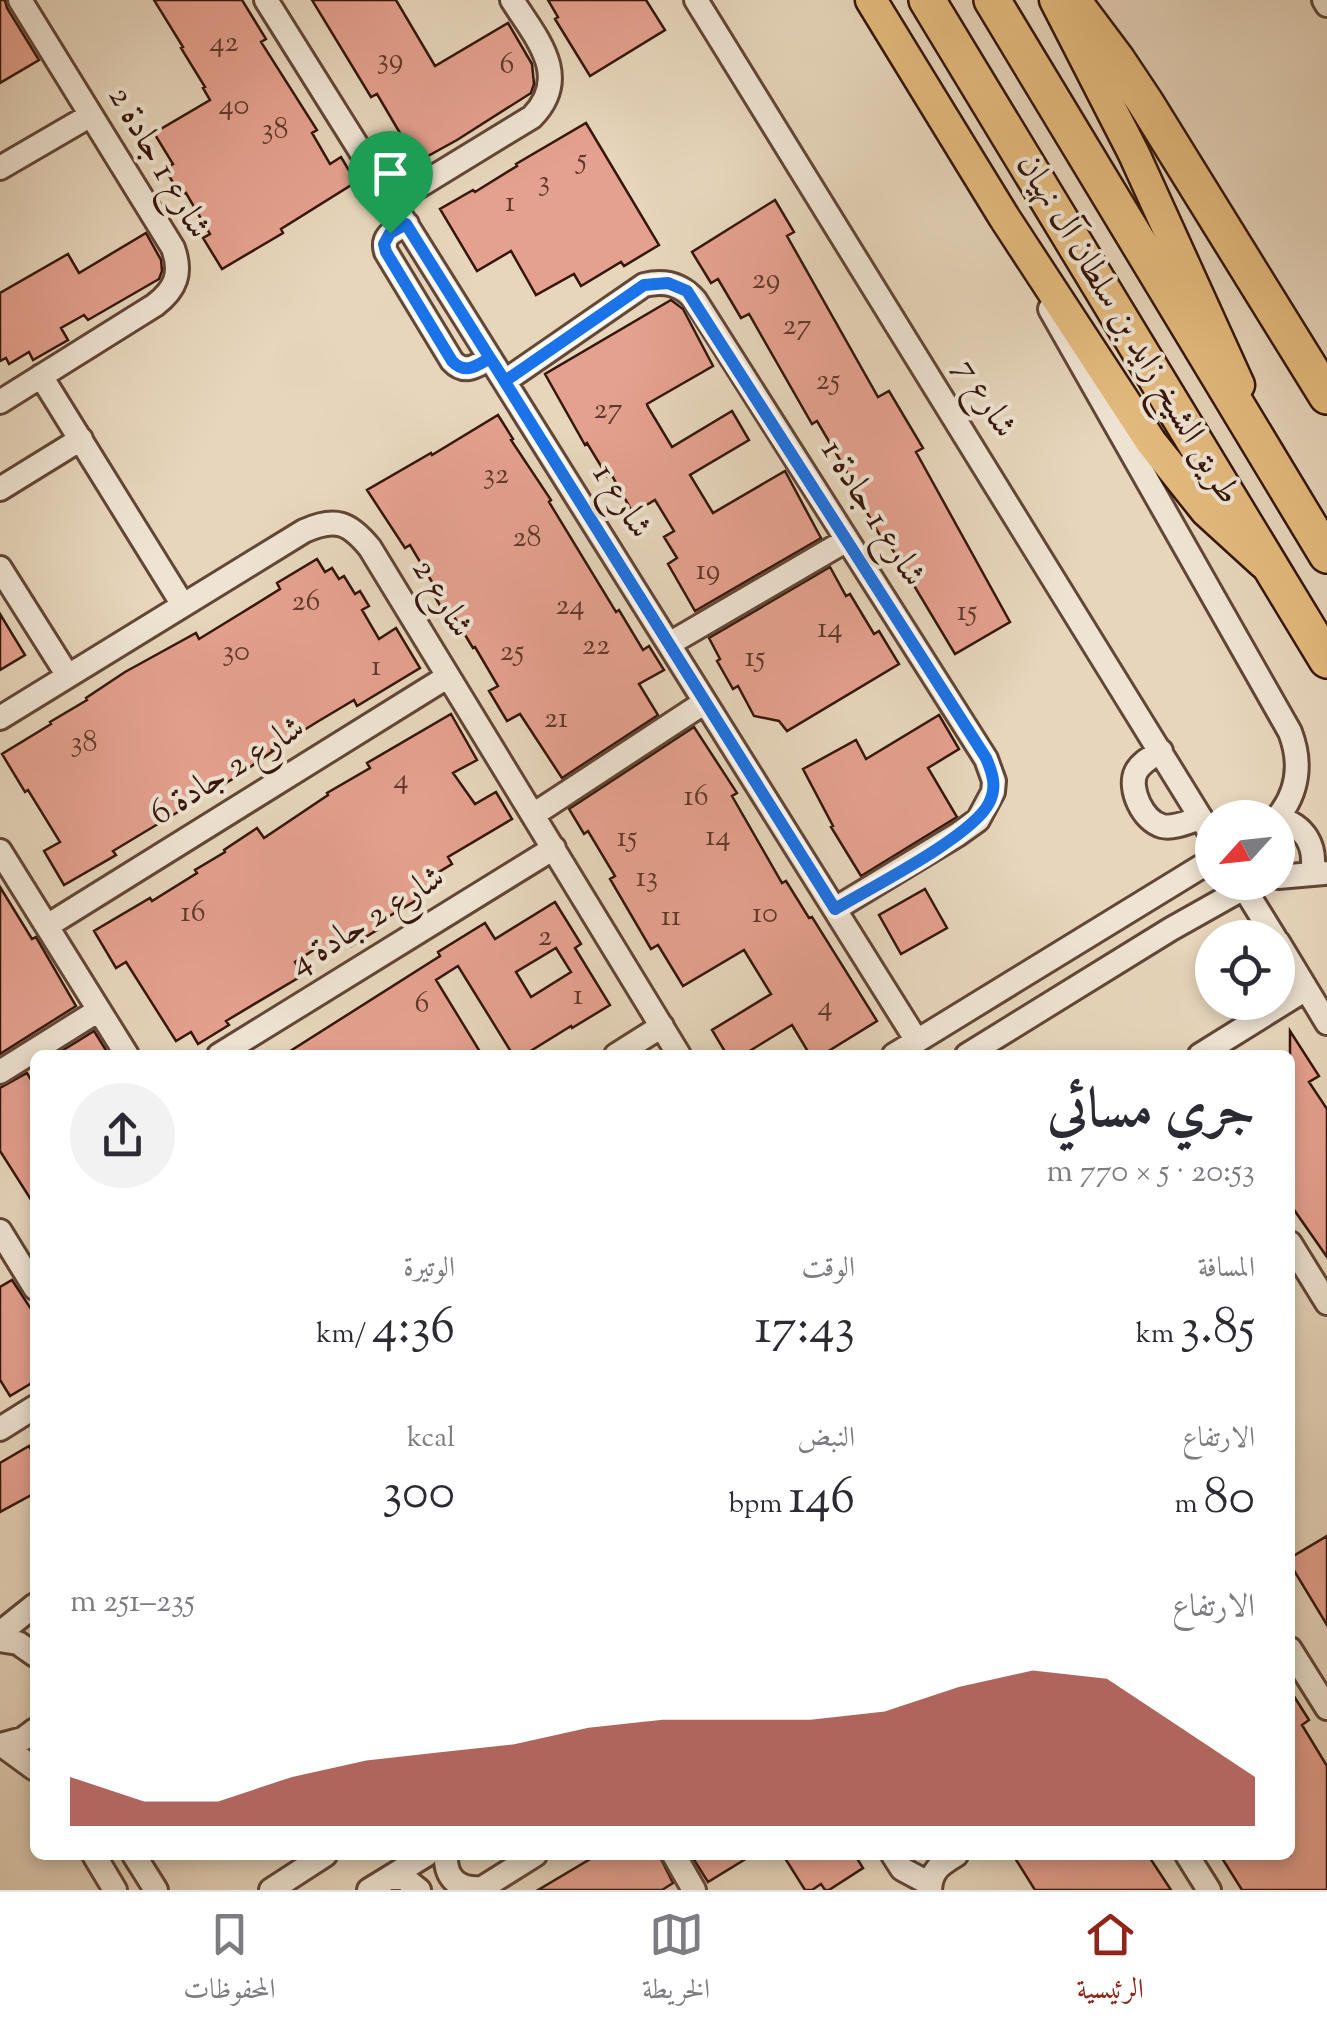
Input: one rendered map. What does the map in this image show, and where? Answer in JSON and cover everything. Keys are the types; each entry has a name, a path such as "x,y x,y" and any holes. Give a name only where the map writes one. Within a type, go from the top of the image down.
{"highway":[{"name":"طريق الشيخ زايد بن سلطان آل نهيان","path":"927,0 1327,660"},
{"name":"طريق الشيخ زايد بن سلطان آل نهيان","path":"992,0 1327,555"},
{"path":"1072,0 1117,60 1327,396"},
{"path":"1106,0 1117,60"}],"main road":[{"path":"871,0 1004,216 1151,442 1206,511 1272,571"},
{"path":"1056,0 1134,154 1286,487"}],"street":[{"name":"شارع 1 جادة 2","path":"0,402 156,305 168,295 178,276 173,248 20,0"},
{"name":"شارع 1","path":"266,0 917,1040"},
{"path":"393,202 542,106 551,79 549,64 512,0"},
{"name":"شارع 7","path":"696,0 1195,808"},
{"path":"0,168 91,115"},
{"path":"1004,216 1062,334 1284,721 1294,742 1297,772 1287,800"},
{"path":"406,224 386,238 386,252 452,361 465,370 490,358"},
{"name":"شارع 1 جادة 1","path":"505,381 644,285 660,282 687,291 986,758 994,781 993,792 968,828 835,909"},
{"path":"41,376 184,605"},
{"path":"0,489 80,440"},
{"name":"شارع 2","path":"0,718 304,531 330,522 344,524 370,548 676,1050"},
{"path":"669,644 847,540"},
{"path":"0,568 68,676"},
{"name":"شارع 2 جادة 6","path":"46,926 447,677"},
{"path":"534,815 705,702"},
{"path":"1160,751 1135,774 1134,788 1142,808 1151,820 1163,826 1195,827"},
{"path":"1295,825 1307,837 1320,873 1295,875"},
{"name":"شارع 2 جادة 4","path":"228,1050 554,848"},
{"path":"0,851 124,1050"},
{"path":"902,1050 1195,870"},
{"path":"1152,897 1171,929"},
{"path":"975,1050 1224,900"},
{"path":"1295,971 1327,1023"},
{"path":"1208,1050 1306,989"},
{"path":"35,1050 100,1010"},
{"path":"624,1050 662,1026"},
{"path":"0,1072 30,1053"},
{"path":"0,1231 30,1280"},
{"path":"1295,1251 1327,1302"},
{"path":"0,1429 30,1410"},
{"path":"30,1609 0,1636 30,1652"},
{"path":"1295,1659 1327,1708"},
{"path":"1,1745 30,1734"},
{"path":"1,1745 30,1765"},
{"path":"137,1860 156,1890"},
{"path":"271,1890 317,1860"},
{"path":"379,1884 418,1860"},
{"path":"446,1860 450,1878 471,1889 481,1889 527,1860"},
{"path":"677,1860 694,1890"},
{"path":"896,1860 902,1869 930,1887 938,1866 948,1860"},
{"path":"1190,1860 1209,1890"},
{"path":"379,1884 404,1878 419,1890"}],"building":[{"path":"0,0 5,0 39,60 0,83"},
{"path":"154,0 242,0 266,39 261,42 317,130 312,133 330,164 341,157 356,182 281,229 283,233 222,269 203,238 210,234 186,193 181,196 165,169 173,164 154,133 210,100"},
{"path":"312,0 396,0 435,66 508,23 532,64 531,93 417,162 377,94 371,97"},
{"path":"548,0 646,0 665,30 590,76 555,19 558,17"},
{"path":"586,123 659,245 581,286 574,274 536,295 511,251 477,271 440,209 475,192"},
{"path":"775,200 794,232 787,236 878,397 889,391 923,448 916,452 1010,622 955,654 885,537 882,539 817,421 812,424 749,314 741,318 718,279 711,283 692,252"},
{"path":"146,233 161,260 159,279 88,320 84,315 61,328 68,340 33,360 29,352 9,364 6,358 0,361 0,293 68,254 79,273"},
{"path":"671,300 683,309 713,366 647,404 648,407 672,447 732,411 749,440 690,475 713,513 785,471 821,538 695,611 668,564 677,558 664,537 674,531 655,500 633,513 611,474 607,476 585,445 545,374"},
{"path":"498,415 616,612 619,610 643,650 649,646 664,670 639,684 658,715 562,778 520,714 507,721 489,691 498,686 475,647 453,615 448,619 431,590 435,587 410,545 405,548 367,490"},
{"path":"317,559 325,572 332,568 339,579 344,576 355,594 360,591 369,606 362,610 379,639 396,628 420,668 357,706 354,700 317,722 64,885 44,851 60,842 2,754 125,672 196,633 199,639 243,612 280,589 277,583"},
{"path":"830,567 846,596 850,594 874,634 879,631 899,664 787,731 779,721 754,716 738,686 733,689 709,638"},
{"path":"0,614 25,655 0,670"},
{"path":"451,714 477,760 453,773 475,804 496,792 512,819 448,857 452,864 439,872 444,881 441,886 374,925 377,930 351,946 347,940 325,954 320,946 295,962 303,975 226,1021 229,1025 198,1044 191,1032 176,1041 126,962 116,968 94,931 197,873 195,870 257,828 264,838 370,768 367,763"},
{"path":"939,715 959,749 928,768 957,817 861,876 831,827 803,769 856,740 866,759"},
{"path":"694,727 737,793 732,796 782,883 786,881 809,918 812,917 877,1021 830,1050 807,1050 792,1025 751,1050 724,1050 712,1030 771,994 744,950 683,986 658,945 651,949 610,879 615,876 588,831 584,834 569,809"},
{"path":"0,887 32,939 36,937 76,1006 0,1054"},
{"path":"925,889 947,928 901,954 879,915"},
{"path":"555,902 581,944 575,948 610,1005 532,1050 510,1050 458,966 436,980 479,1050 292,1050 440,956 438,952 485,923 495,939","holes":["556,948 571,972 531,997 516,972"]},
{"path":"94,1031 106,1050 63,1050"},
{"path":"1290,1031 1319,1076 1309,1082 1327,1109 1327,1257 1295,1211 1295,1050 1290,1050"},
{"path":"27,1073 30,1078 30,1198 0,1151 0,1088"},
{"path":"12,1280 30,1307 30,1384 10,1396 0,1380 0,1287"},
{"path":"30,1448 30,1496 0,1512 0,1463"},
{"path":"1327,1536 1327,1625 1295,1572 1295,1555"},
{"path":"1295,1698 1309,1720 1302,1725 1327,1766 1327,1890 1242,1890 1223,1860 1295,1860"},
{"path":"589,1860 662,1860 673,1883 662,1890 538,1890"},
{"path":"694,1860 744,1860 708,1882"},
{"path":"786,1860 858,1860 863,1868 829,1890 821,1884 805,1890"},
{"path":"1016,1860 1151,1860 1171,1890 1035,1890"}],"route":[{"path":"390,233 384,244 386,252 452,361 465,370 490,358 505,381 644,285 668,283 687,291 986,758 994,781 993,792 978,820 835,909 505,381 406,224 390,233"}]}
